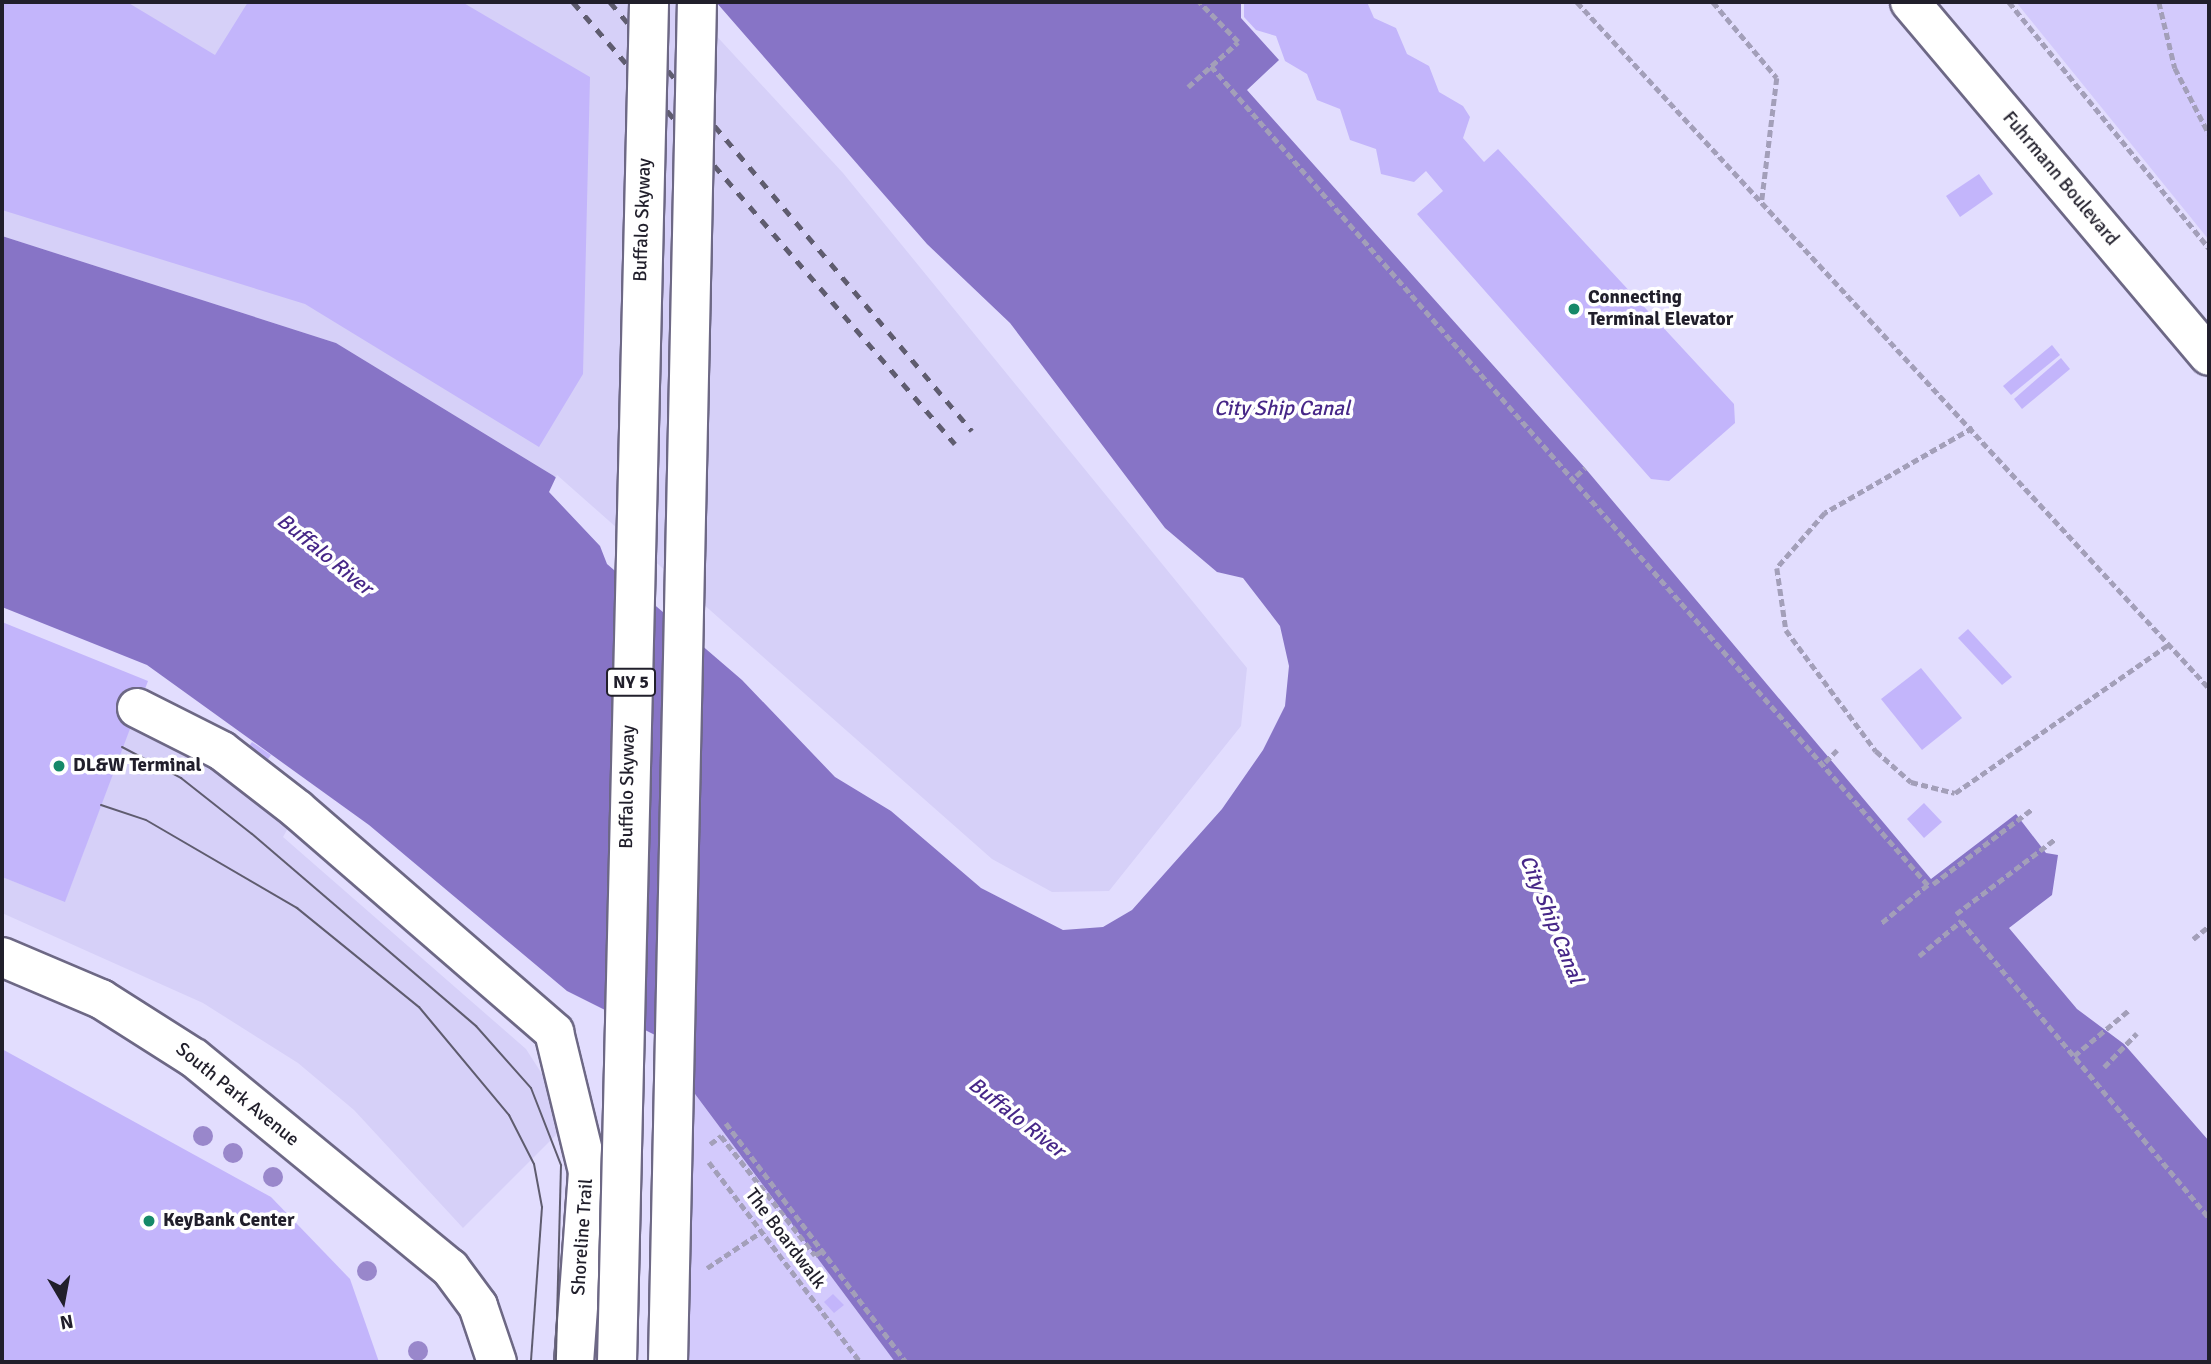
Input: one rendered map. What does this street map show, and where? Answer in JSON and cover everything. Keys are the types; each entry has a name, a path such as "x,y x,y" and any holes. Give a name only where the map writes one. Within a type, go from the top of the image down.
{"main road":[{"name":"Buffalo Skyway","path":"617,1362 649,2"},
{"name":"NY 5","path":"668,1362 697,2"},
{"name":"Fuhrmann Boulevard","path":"1910,2 2209,356"},
{"name":"Shoreline Trail","path":"137,708 222,751 554,1032 588,1172 574,1362"},
{"name":"South Park Avenue","path":"2,957 101,999 194,1058 450,1268 478,1306 497,1362"}],"path":[{"path":"1188,87 1238,42 1199,2"},
{"path":"1577,2 1973,428 2209,688"},
{"path":"1713,2 1777,78 1762,200"},
{"path":"2009,2 2209,248"},
{"path":"2160,2 2175,68 2209,134"},
{"path":"1211,66 1576,476 1825,762 1928,885 1882,923"},
{"path":"1973,428 1825,513 1777,568 1786,630 1876,751 1911,782 1955,793 2169,644"},
{"path":"1576,476 1585,468"},
{"path":"1825,762 1838,750"},
{"path":"1933,884 2031,810"},
{"path":"1956,914 2054,840"},
{"path":"1919,956 1961,921 2209,1218"},
{"path":"2193,939 2209,926"},
{"path":"2074,1056 2129,1010"},
{"path":"2104,1067 2137,1033"},
{"path":"726,1123 906,1362"},
{"path":"721,1136 816,1255 822,1251"},
{"name":"The Boardwalk","path":"702,1151 860,1362"},
{"path":"699,1274 761,1232"}],"shaded area":[{"path":"2,2 690,2 845,171 1251,667 1244,727 1111,894 1051,895 990,862 554,476 336,343 2,236"},
{"path":"2016,2 2209,2 2209,240"},
{"path":"143,693 298,810 283,837 526,1049 551,1088 559,1132 463,1228 354,1110 298,1063 203,1003 2,913 2,877 65,901"},
{"path":"661,1038 695,1094 895,1362 675,1362"}],"water":[{"path":"690,2 1241,2 1241,18 1279,60 1247,90 1585,468 1931,879 2016,814 2046,853 2058,855 2052,895 2009,928 2077,1009 2124,1044 2209,1141 2209,1362 895,1362 695,1094 661,1038 567,991 369,825 147,665 2,607 2,236 336,343 554,476 990,862 1051,895 1111,894 1244,727 1250,667 845,171"}],"pier":[{"path":"716,2 927,244 1010,323 1165,528 1217,572 1243,578 1280,626 1289,666 1285,706 1263,750 1222,809 1132,910 1103,927 1063,930 981,888 891,811 835,777 742,680 607,564 600,546 549,492 557,475 992,859 1052,892 1109,891 1241,726 1247,668 843,173 687,4"}],"building":[{"path":"2,2 127,2 215,55 248,2 462,2 590,77 583,374 539,447 305,304 2,210"},
{"name":"Connecting Terminal Elevator","path":"1244,2 1367,2 1374,18 1396,28 1407,54 1429,66 1439,92 1463,106 1470,117 1463,138 1484,162 1498,149 1734,404 1735,423 1669,481 1651,479 1417,214 1443,191 1426,171 1414,182 1381,174 1376,149 1350,140 1340,109 1317,100 1307,74 1285,61 1276,36 1256,30 1244,17"},
{"path":"1979,174 1993,194 1960,217 1946,196"},
{"path":"2052,345 2060,355 2011,395 2003,386"},
{"path":"2061,358 2070,369 2022,409 2014,399"},
{"name":"DL&W Terminal","path":"2,622 148,681 65,902 2,877"},
{"path":"1968,629 2012,677 2002,685 1958,638"},
{"path":"1921,668 1962,718 1922,750 1881,699"},
{"path":"252,742 271,755 258,773 239,760"},
{"path":"1924,803 1942,822 1924,838 1907,819"},
{"name":"KeyBank Center","path":"2,1049 271,1197 350,1279 379,1362 2,1362"},
{"path":"766,1209 776,1221 767,1229 756,1217"},
{"path":"833,1294 844,1305 834,1313 824,1302"}],"tram line":[{"path":"122,747 181,778 252,834 476,1026 531,1088 561,1165 556,1362"},
{"path":"101,805 146,820 297,908 419,1007 509,1115 534,1164 542,1207 531,1362"}],"railway":[{"path":"573,2 955,444"},
{"path":"610,2 972,431"}],"place":[{"name":"Connecting Terminal Elevator","path":"1574,309"},
{"name":"DL&W Terminal","path":"59,766"},
{"name":"KeyBank Center","path":"149,1221"}],"water label":[{"name":"City Ship Canal","path":"1282,408"},
{"name":"Buffalo River","path":"325,554"},
{"name":"City Ship Canal","path":"1552,919"},
{"name":"Buffalo River","path":"1017,1117"}]}
